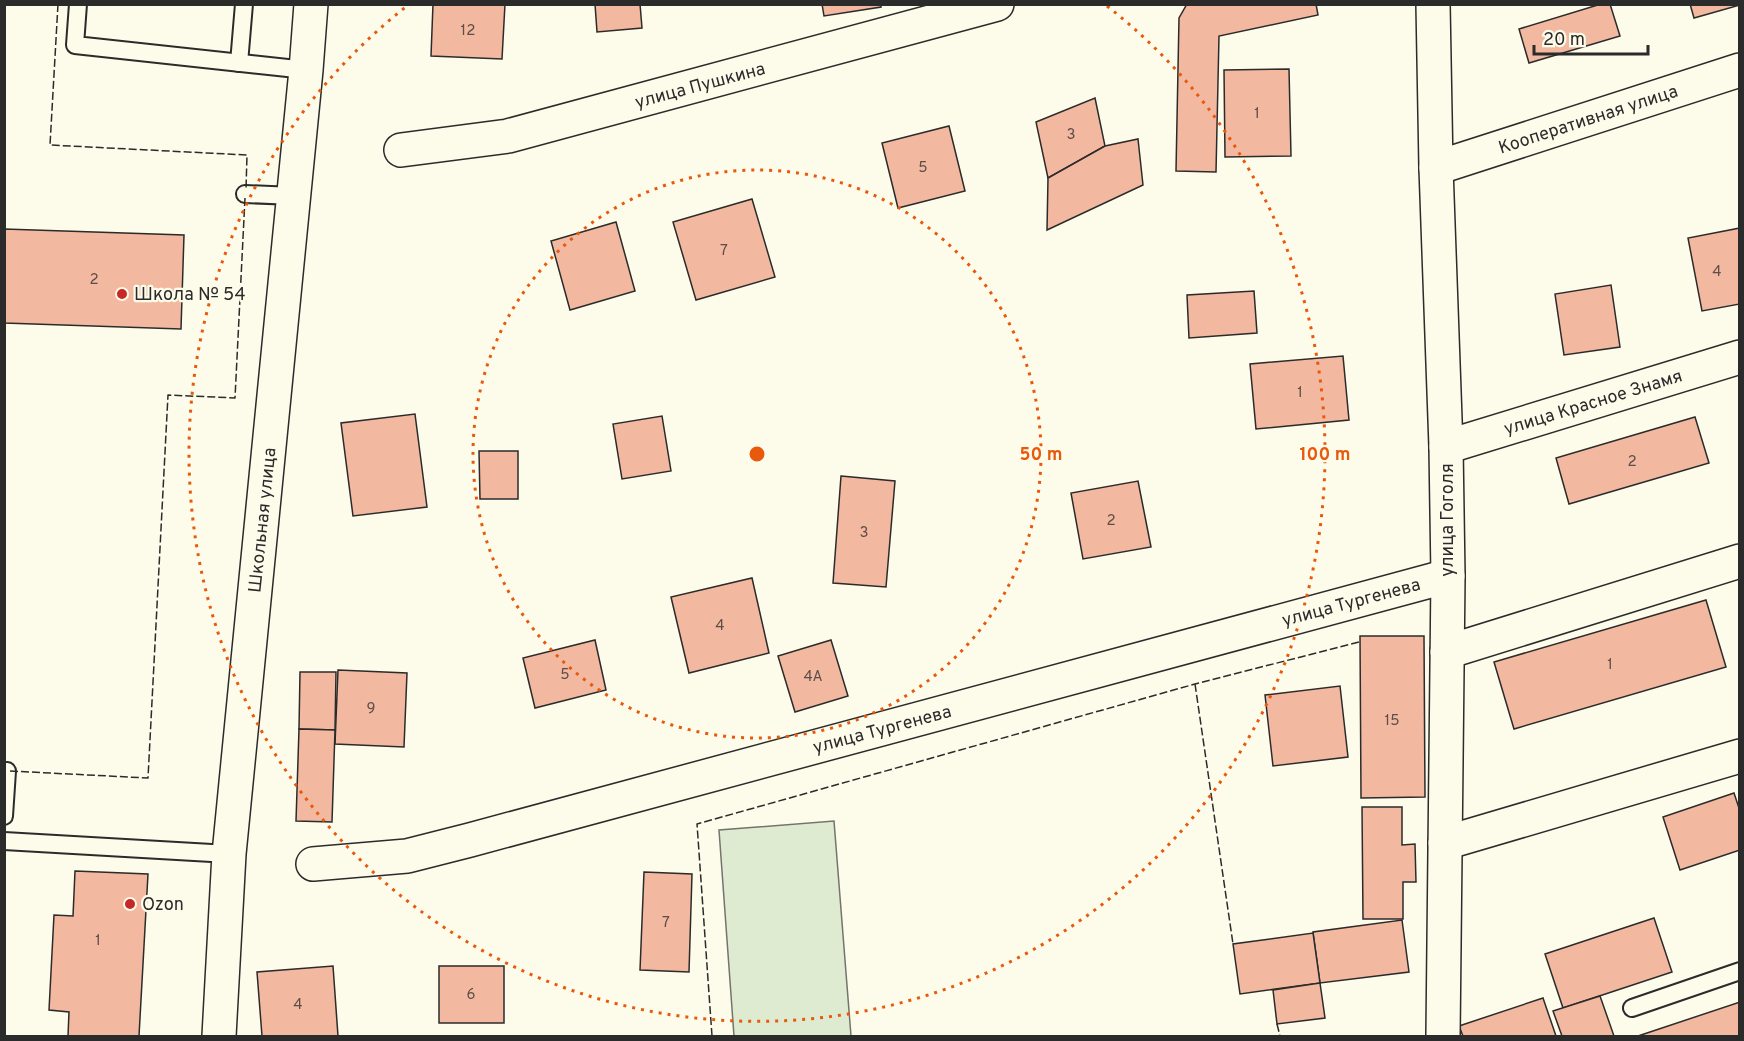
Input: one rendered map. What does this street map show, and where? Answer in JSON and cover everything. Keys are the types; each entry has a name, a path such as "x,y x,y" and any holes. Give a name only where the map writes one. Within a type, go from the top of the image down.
{"street":[{"name":"Школьная улица","path":"219,1036 229,854 311,4"},
{"name":"улица Пушкина","path":"401,150 508,136 998,4"},
{"name":"улица Гоголя","path":"1433,4 1448,576 1443,1036"},
{"name":"Кооперативная улица","path":"1436,168 1740,70"},
{"name":"улица Красное Знамя","path":"1446,447 1740,357"},
{"path":"1447,652 1740,561"},
{"name":"улица Тургенева","path":"313,864 407,856 460,843 1448,576"},
{"path":"1445,843 1740,756"}],"lane":[{"path":"78,4 75,45 306,70"},
{"path":"239,63 244,4"},
{"path":"245,194 294,196"},
{"path":"4,816 7,771"},
{"path":"4,841 229,854"},
{"path":"1632,1008 1740,971"}],"green space":[{"path":"834,821 851,1036 734,1036 719,830"}],"building":[{"path":"433,4 505,4 502,59 431,56"},
{"path":"595,4 640,4 642,28 597,32"},
{"path":"822,4 881,4 881,7 824,16"},
{"path":"1187,4 1316,4 1318,15 1219,36 1216,172 1176,171 1179,18"},
{"path":"1601,4 1610,4 1620,36 1529,63 1519,29"},
{"path":"1690,4 1740,4 1740,5 1694,18"},
{"path":"1289,69 1291,156 1225,157 1224,70"},
{"path":"1095,98 1105,146 1048,178 1036,122"},
{"path":"949,126 965,191 898,208 882,143"},
{"path":"1138,139 1143,185 1047,230 1048,178 1105,146"},
{"path":"752,199 775,277 696,300 673,222"},
{"path":"616,222 635,291 570,310 551,241"},
{"path":"1740,228 1740,304 1702,311 1688,238"},
{"path":"4,229 184,235 181,329 4,323"},
{"path":"1611,285 1620,347 1564,355 1555,294"},
{"path":"1254,291 1257,333 1189,338 1187,295"},
{"path":"1343,356 1349,420 1256,429 1250,364"},
{"path":"415,414 427,507 353,516 341,423"},
{"path":"662,416 671,471 622,479 613,424"},
{"path":"1695,417 1709,463 1569,504 1556,458"},
{"path":"479,451 518,451 518,499 480,499"},
{"path":"841,476 895,481 886,587 833,583"},
{"path":"1138,481 1151,547 1083,559 1071,493"},
{"path":"752,578 769,653 689,673 671,597"},
{"path":"1706,600 1726,667 1514,729 1494,662"},
{"path":"1360,636 1424,636 1425,797 1361,798"},
{"path":"595,640 606,690 535,708 523,658"},
{"path":"831,640 848,696 795,712 778,656"},
{"path":"338,670 407,673 404,747 335,744"},
{"path":"300,672 336,672 335,730 299,729"},
{"path":"1340,686 1348,757 1273,766 1265,695"},
{"path":"299,729 335,730 332,822 296,821"},
{"path":"1734,793 1740,811 1740,850 1680,870 1663,817"},
{"path":"1362,807 1402,807 1402,845 1415,844 1416,882 1403,882 1403,919 1363,919"},
{"path":"75,871 148,874 139,1036 68,1036 69,1012 49,1010 54,915 73,916"},
{"path":"644,872 692,874 689,972 640,970"},
{"path":"1654,918 1672,972 1563,1008 1545,954"},
{"path":"1402,920 1409,972 1320,983 1313,932"},
{"path":"1313,933 1320,983 1240,994 1233,944"},
{"path":"333,966 338,1036 262,1036 257,972"},
{"path":"439,966 504,966 504,1023 439,1023"},
{"path":"1320,983 1325,1018 1277,1024 1273,990"},
{"path":"1600,996 1614,1036 1562,1036 1553,1011"},
{"path":"1543,998 1556,1036 1463,1036 1459,1026"},
{"path":"1740,1002 1740,1036 1638,1036"}],"fence":[{"path":"58,4 50,145 247,155 246,189"},
{"path":"10,771 148,778 168,395 235,398 245,198"},
{"path":"712,1036 697,824 1195,684 1359,642"},
{"path":"1195,684 1233,944"},
{"path":"1277,1024 1280,1036"}],"place":[{"name":"Школа № 54","path":"122,294"},
{"name":"Ozon","path":"130,904"}]}
